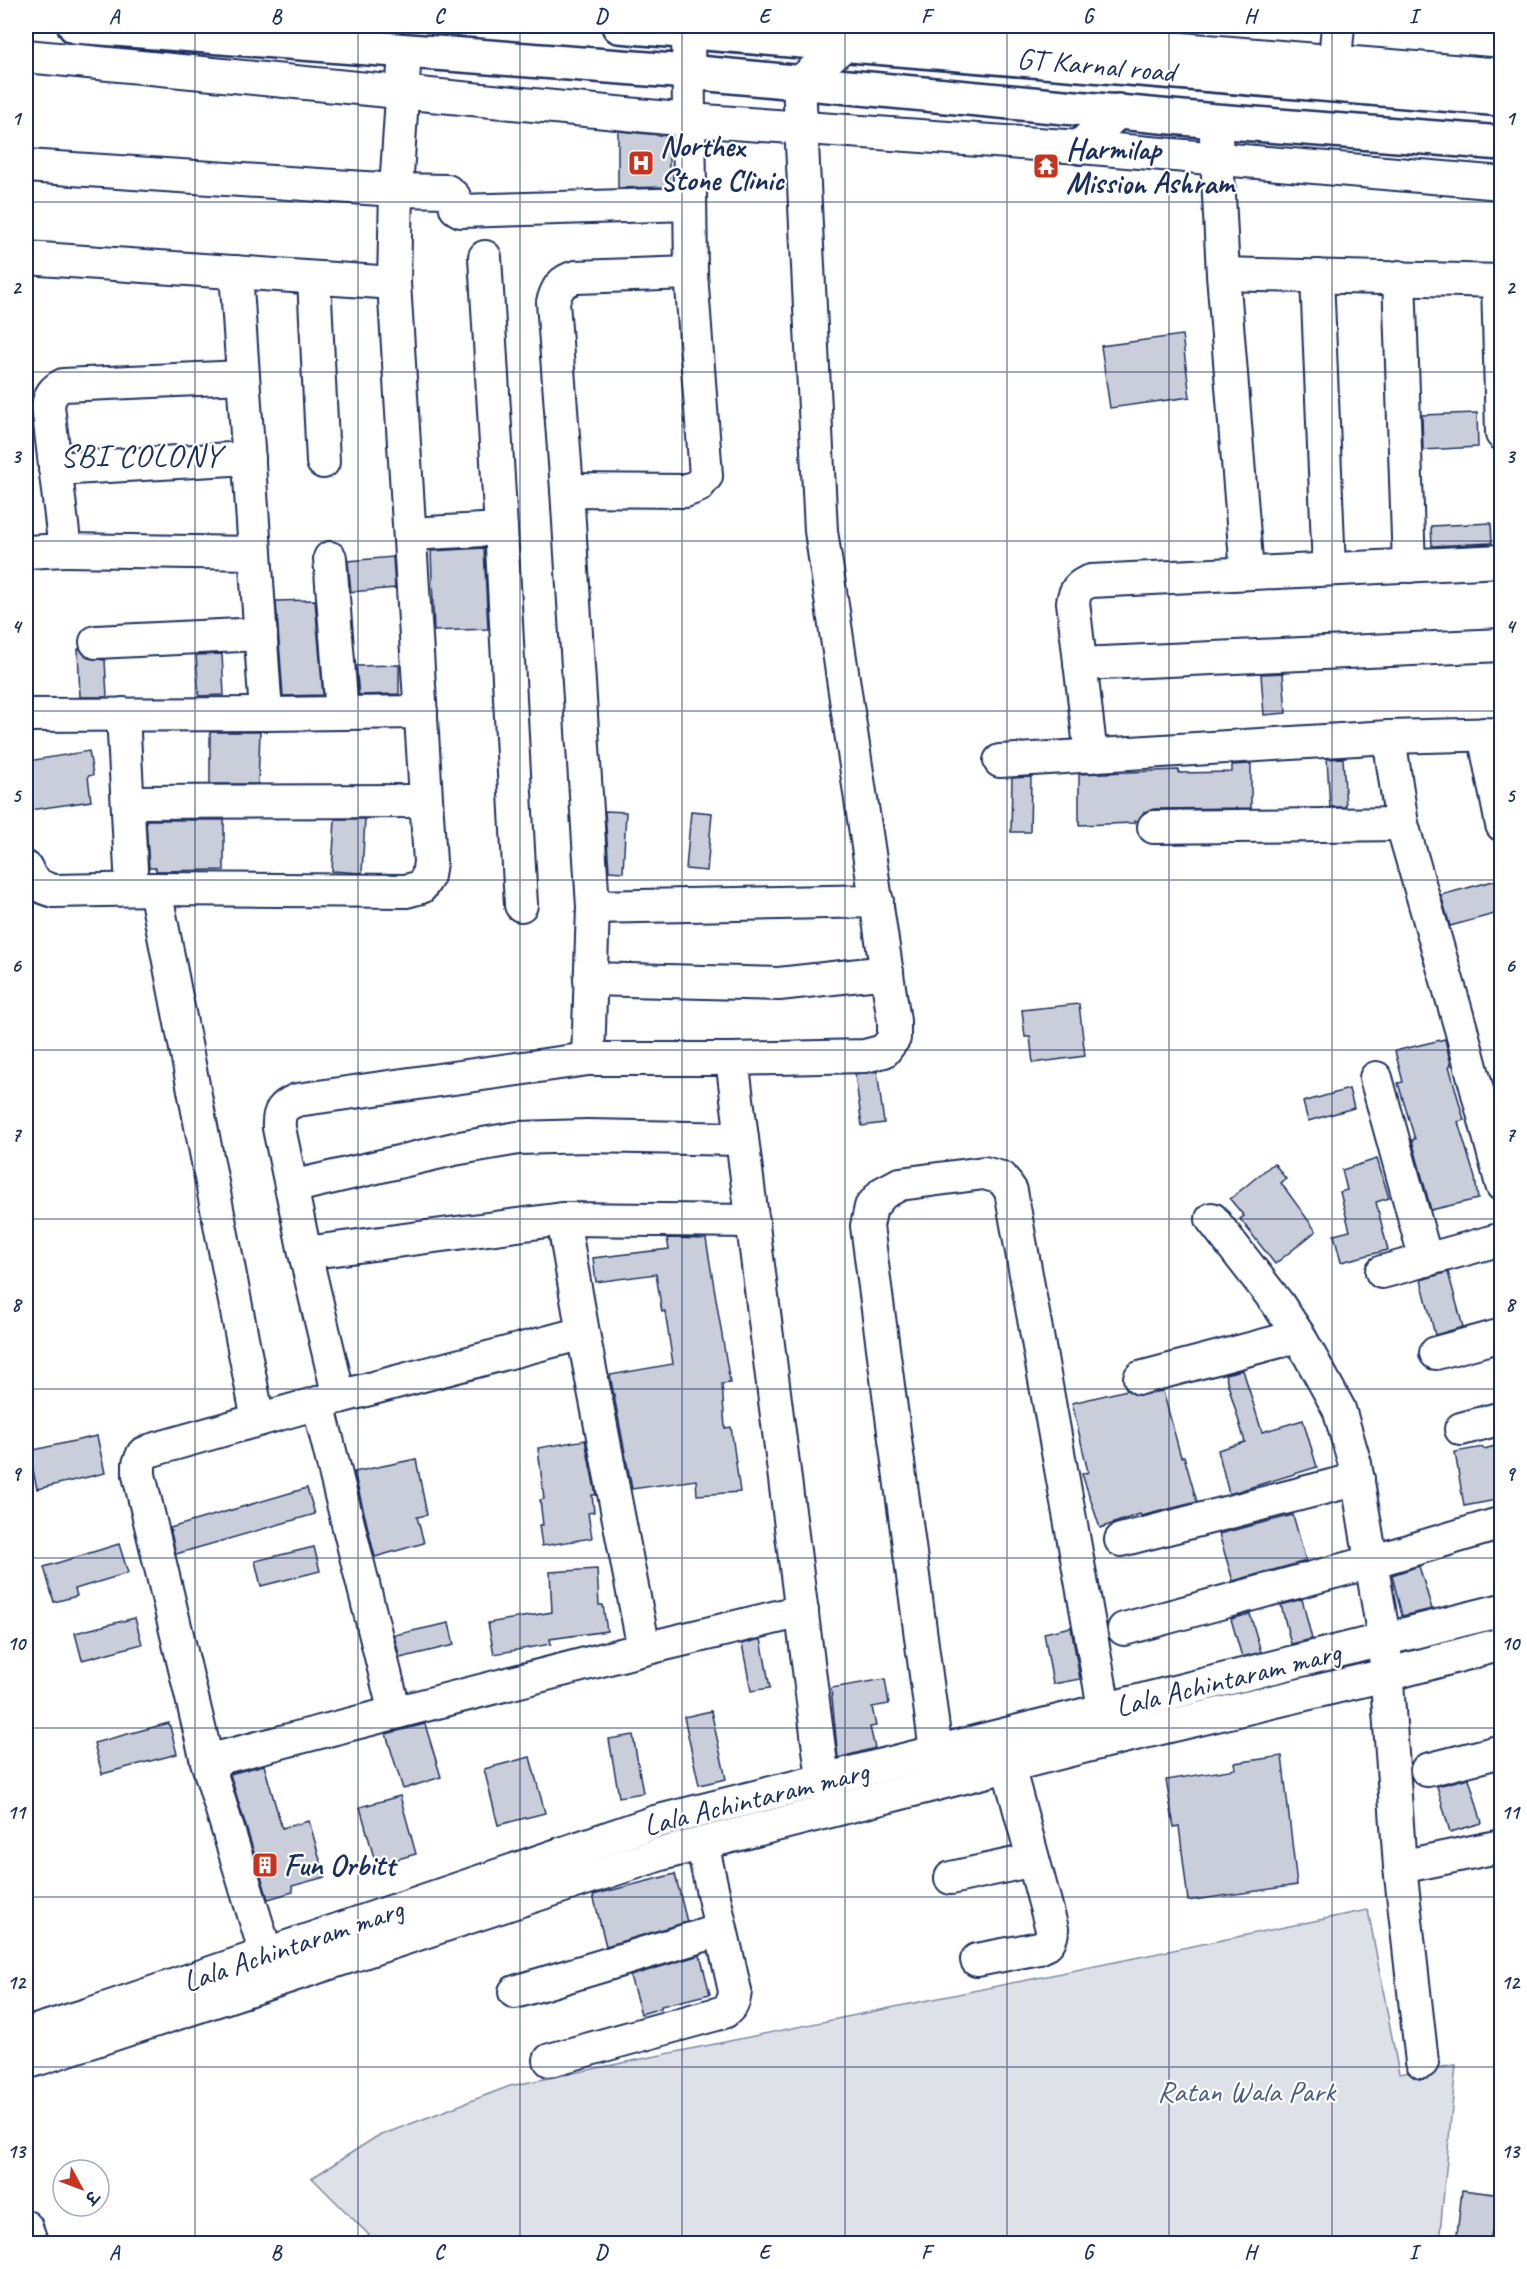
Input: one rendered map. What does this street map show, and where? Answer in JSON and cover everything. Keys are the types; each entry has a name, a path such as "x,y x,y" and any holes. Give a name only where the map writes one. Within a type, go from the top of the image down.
{"main road":[{"path":"75,26 274,33 405,51 688,72 1215,121 1502,142"},
{"name":"GT Karnal road","path":"633,26 688,31 1087,44 1334,74 1502,99"},
{"path":"1080,147 1118,111"}],"street":[{"path":"899,26 1087,44"},
{"path":"1338,26 1334,74 1502,75"},
{"path":"567,490 685,490 698,486 706,477 691,273 688,31"},
{"path":"395,1713 328,1400 305,1253 279,1128 278,1115 285,1105 297,1100 588,1059 865,1056 884,1051 894,1038 894,1021 877,901 821,531 801,127 799,83 845,35"},
{"path":"26,868 31,879 41,888 54,891 144,889 406,891 421,887 428,876 430,862 394,283 396,190 405,51"},
{"path":"26,56 689,120 1080,147 1502,183"},
{"path":"1215,121 1223,274 1247,573"},
{"path":"26,166 396,190 447,191 454,197 456,208 461,211 690,204"},
{"path":"26,258 394,283"},
{"path":"485,258 521,905"},
{"path":"236,272 266,714"},
{"path":"588,1059 593,907 553,302 556,290 564,280 691,273"},
{"path":"1223,274 1500,281 1502,434"},
{"path":"1317,276 1329,569"},
{"path":"1399,277 1410,566"},
{"path":"314,278 323,462"},
{"path":"65,550 48,406 55,390 63,386 243,377"},
{"path":"56,470 249,458"},
{"path":"410,534 501,529"},
{"path":"26,552 65,550 255,553"},
{"path":"330,558 342,713"},
{"path":"1091,756 1073,602 1075,592 1081,585 1091,581 1502,561"},
{"path":"96,642 261,634"},
{"path":"1080,664 1502,645"},
{"path":"26,715 421,712"},
{"path":"123,714 128,802 144,889 258,1420"},
{"path":"1000,761 1389,737 1493,734 1502,825"},
{"path":"1389,737 1402,824 1461,1029 1502,1185"},
{"path":"128,802 426,801"},
{"path":"1154,827 1402,824"},
{"path":"593,907 877,901"},
{"path":"590,979 779,984 887,972"},
{"path":"732,1059 828,1811"},
{"path":"1376,1078 1426,1260"},
{"path":"291,1186 454,1149 518,1138 742,1139"},
{"path":"940,1783 867,1226 871,1207 883,1193 900,1184 984,1173 1002,1178 1011,1191 1107,1725"},
{"path":"305,1253 563,1219 753,1221"},
{"path":"563,1219 644,1649"},
{"path":"1212,1219 1278,1304 1299,1336 1339,1409 1358,1479 1383,1640 1400,1867 1422,2062"},
{"path":"1382,1272 1502,1239"},
{"path":"266,1954 207,1761 139,1475 139,1464 143,1454 328,1400 583,1333"},
{"path":"1436,1353 1502,1335"},
{"path":"1140,1378 1299,1336"},
{"path":"1461,1429 1502,1418"},
{"path":"1121,1540 1358,1479"},
{"path":"1124,1629 1371,1562 1502,1523"},
{"name":"Lala Achintaram marg","path":"26,2063 661,1854 1008,1766 1107,1725 1383,1640 1502,1610"},
{"path":"207,1761 802,1611"},
{"name":"Lala Achintaram marg","path":"26,2034 655,1822 936,1752 1107,1725 1386,1675 1502,1644"},
{"path":"1427,1770 1502,1751"},
{"path":"977,1960 1039,1948 1047,1945 1052,1937 1052,1929 1008,1766"},
{"path":"550,2060 724,2012 734,2002 735,1991 702,1844"},
{"path":"1400,1867 1502,1846"},
{"path":"951,1878 1033,1860"},
{"path":"515,1992 721,1930"},
{"path":"26,2228 32,2244"}],"green space":[{"name":"Ratan Wala Park","path":"1368,1910 1399,2074 1456,2065 1439,2243 377,2243 312,2178 376,2137 510,2086"}],"building":[{"path":"618,131 669,136 669,187 618,188"},
{"path":"1182,335 1190,397 1110,408 1101,346"},
{"path":"1477,413 1478,447 1423,450 1422,415"},
{"path":"1491,523 1492,543 1432,546 1431,526"},
{"path":"484,548 488,629 434,631 431,551"},
{"path":"393,557 395,588 351,592 348,561"},
{"path":"315,600 323,695 283,696 276,601"},
{"path":"78,649 88,658 105,660 107,697 80,697"},
{"path":"222,654 224,695 199,696 196,655"},
{"path":"399,665 399,694 359,695 356,666"},
{"path":"1283,673 1286,713 1264,715 1261,674"},
{"path":"210,732 260,732 258,784 210,784"},
{"path":"89,751 93,775 88,776 91,801 30,810 27,790 32,789 28,761"},
{"path":"1343,758 1346,807 1330,807 1327,759"},
{"path":"1251,764 1251,808 1154,809 1144,812 1134,823 1079,825 1079,774 1179,770 1179,773 1232,772 1232,765"},
{"path":"1031,777 1030,832 1011,832 1012,778"},
{"path":"605,811 626,812 623,872 609,871"},
{"path":"691,811 712,813 707,871 686,869"},
{"path":"335,819 365,819 362,873 332,871"},
{"path":"146,820 224,820 224,870 156,871 156,868 149,868"},
{"path":"1497,880 1502,897 1502,912 1450,926 1441,895"},
{"path":"1079,1004 1085,1056 1033,1063 1030,1037 1025,1037 1022,1010"},
{"path":"1445,1039 1451,1065 1449,1066 1464,1120 1458,1122 1475,1178 1478,1199 1431,1210 1412,1140 1415,1139 1398,1083 1403,1082 1395,1051"},
{"path":"877,1071 884,1123 862,1126 855,1074"},
{"path":"1349,1089 1354,1108 1308,1121 1303,1102"},
{"path":"1377,1159 1389,1198 1376,1202 1388,1250 1341,1262 1334,1235 1350,1231 1340,1192 1347,1190 1342,1170"},
{"path":"1274,1163 1286,1179 1281,1183 1316,1231 1275,1264 1240,1219 1244,1216 1230,1199"},
{"path":"667,1238 706,1239 730,1383 722,1384 725,1428 731,1427 740,1492 697,1495 696,1480 632,1489 610,1375 673,1364 665,1311 662,1312 656,1274 596,1282 593,1258 669,1249"},
{"path":"1448,1272 1463,1327 1435,1335 1421,1280"},
{"path":"1243,1370 1262,1432 1303,1420 1317,1467 1229,1494 1218,1450 1245,1442 1225,1374"},
{"path":"1127,1390 1136,1395 1163,1391 1181,1457 1184,1456 1197,1502 1141,1516 1140,1514 1100,1528 1082,1474 1088,1472 1072,1403"},
{"path":"97,1436 105,1473 37,1489 29,1451"},
{"path":"585,1440 596,1495 592,1495 594,1512 588,1513 592,1538 542,1546 539,1525 543,1525 540,1500 544,1499 538,1448"},
{"path":"1502,1444 1502,1499 1464,1506 1455,1452 1483,1447 1484,1449"},
{"path":"416,1459 427,1515 417,1517 424,1543 375,1557 354,1472"},
{"path":"307,1488 315,1514 176,1554 170,1528"},
{"path":"1293,1515 1306,1561 1233,1581 1219,1534"},
{"path":"119,1544 128,1573 75,1589 77,1596 54,1602 44,1567"},
{"path":"314,1547 320,1571 261,1586 255,1561"},
{"path":"1419,1566 1432,1609 1402,1616 1392,1575"},
{"path":"597,1569 599,1605 603,1605 607,1631 550,1639 551,1644 494,1654 488,1623 552,1612 550,1572"},
{"path":"1302,1599 1312,1639 1291,1644 1281,1605"},
{"path":"1250,1614 1261,1652 1242,1657 1231,1619"},
{"path":"135,1618 142,1644 82,1660 75,1633"},
{"path":"449,1623 454,1645 400,1658 394,1635"},
{"path":"1071,1627 1080,1679 1053,1684 1044,1633"},
{"path":"761,1639 770,1688 751,1691 742,1644"},
{"path":"885,1679 889,1704 872,1707 876,1726 870,1727 875,1748 838,1758 831,1688"},
{"path":"711,1711 726,1779 699,1785 684,1717"},
{"path":"169,1723 177,1754 102,1774 94,1743"},
{"path":"425,1724 441,1777 403,1789 386,1734"},
{"path":"633,1735 643,1793 619,1797 609,1739"},
{"path":"1282,1756 1297,1885 1188,1901 1179,1826 1174,1827 1166,1780 1236,1769 1235,1763"},
{"path":"530,1757 545,1813 498,1825 484,1769"},
{"path":"264,1765 282,1828 309,1821 325,1877 292,1886 293,1892 268,1899 230,1774"},
{"path":"1469,1778 1482,1823 1450,1832 1437,1786"},
{"path":"400,1796 416,1854 376,1865 360,1807"},
{"path":"675,1874 687,1922 606,1946 593,1895"},
{"path":"700,1955 710,1994 661,2006 661,2008 641,2014 630,1976"},
{"path":"1462,2190 1502,2195 1502,2231 1492,2230 1490,2244 1456,2244"}],"place":[{"name":"Northex Stone Clinic","path":"641,163"},
{"name":"Harmilap Mission Ashram","path":"1046,166"},
{"name":"Fun Orbitt","path":"265,1865"}],"district":[{"name":"SBI COLONY","path":"141,455"}]}
